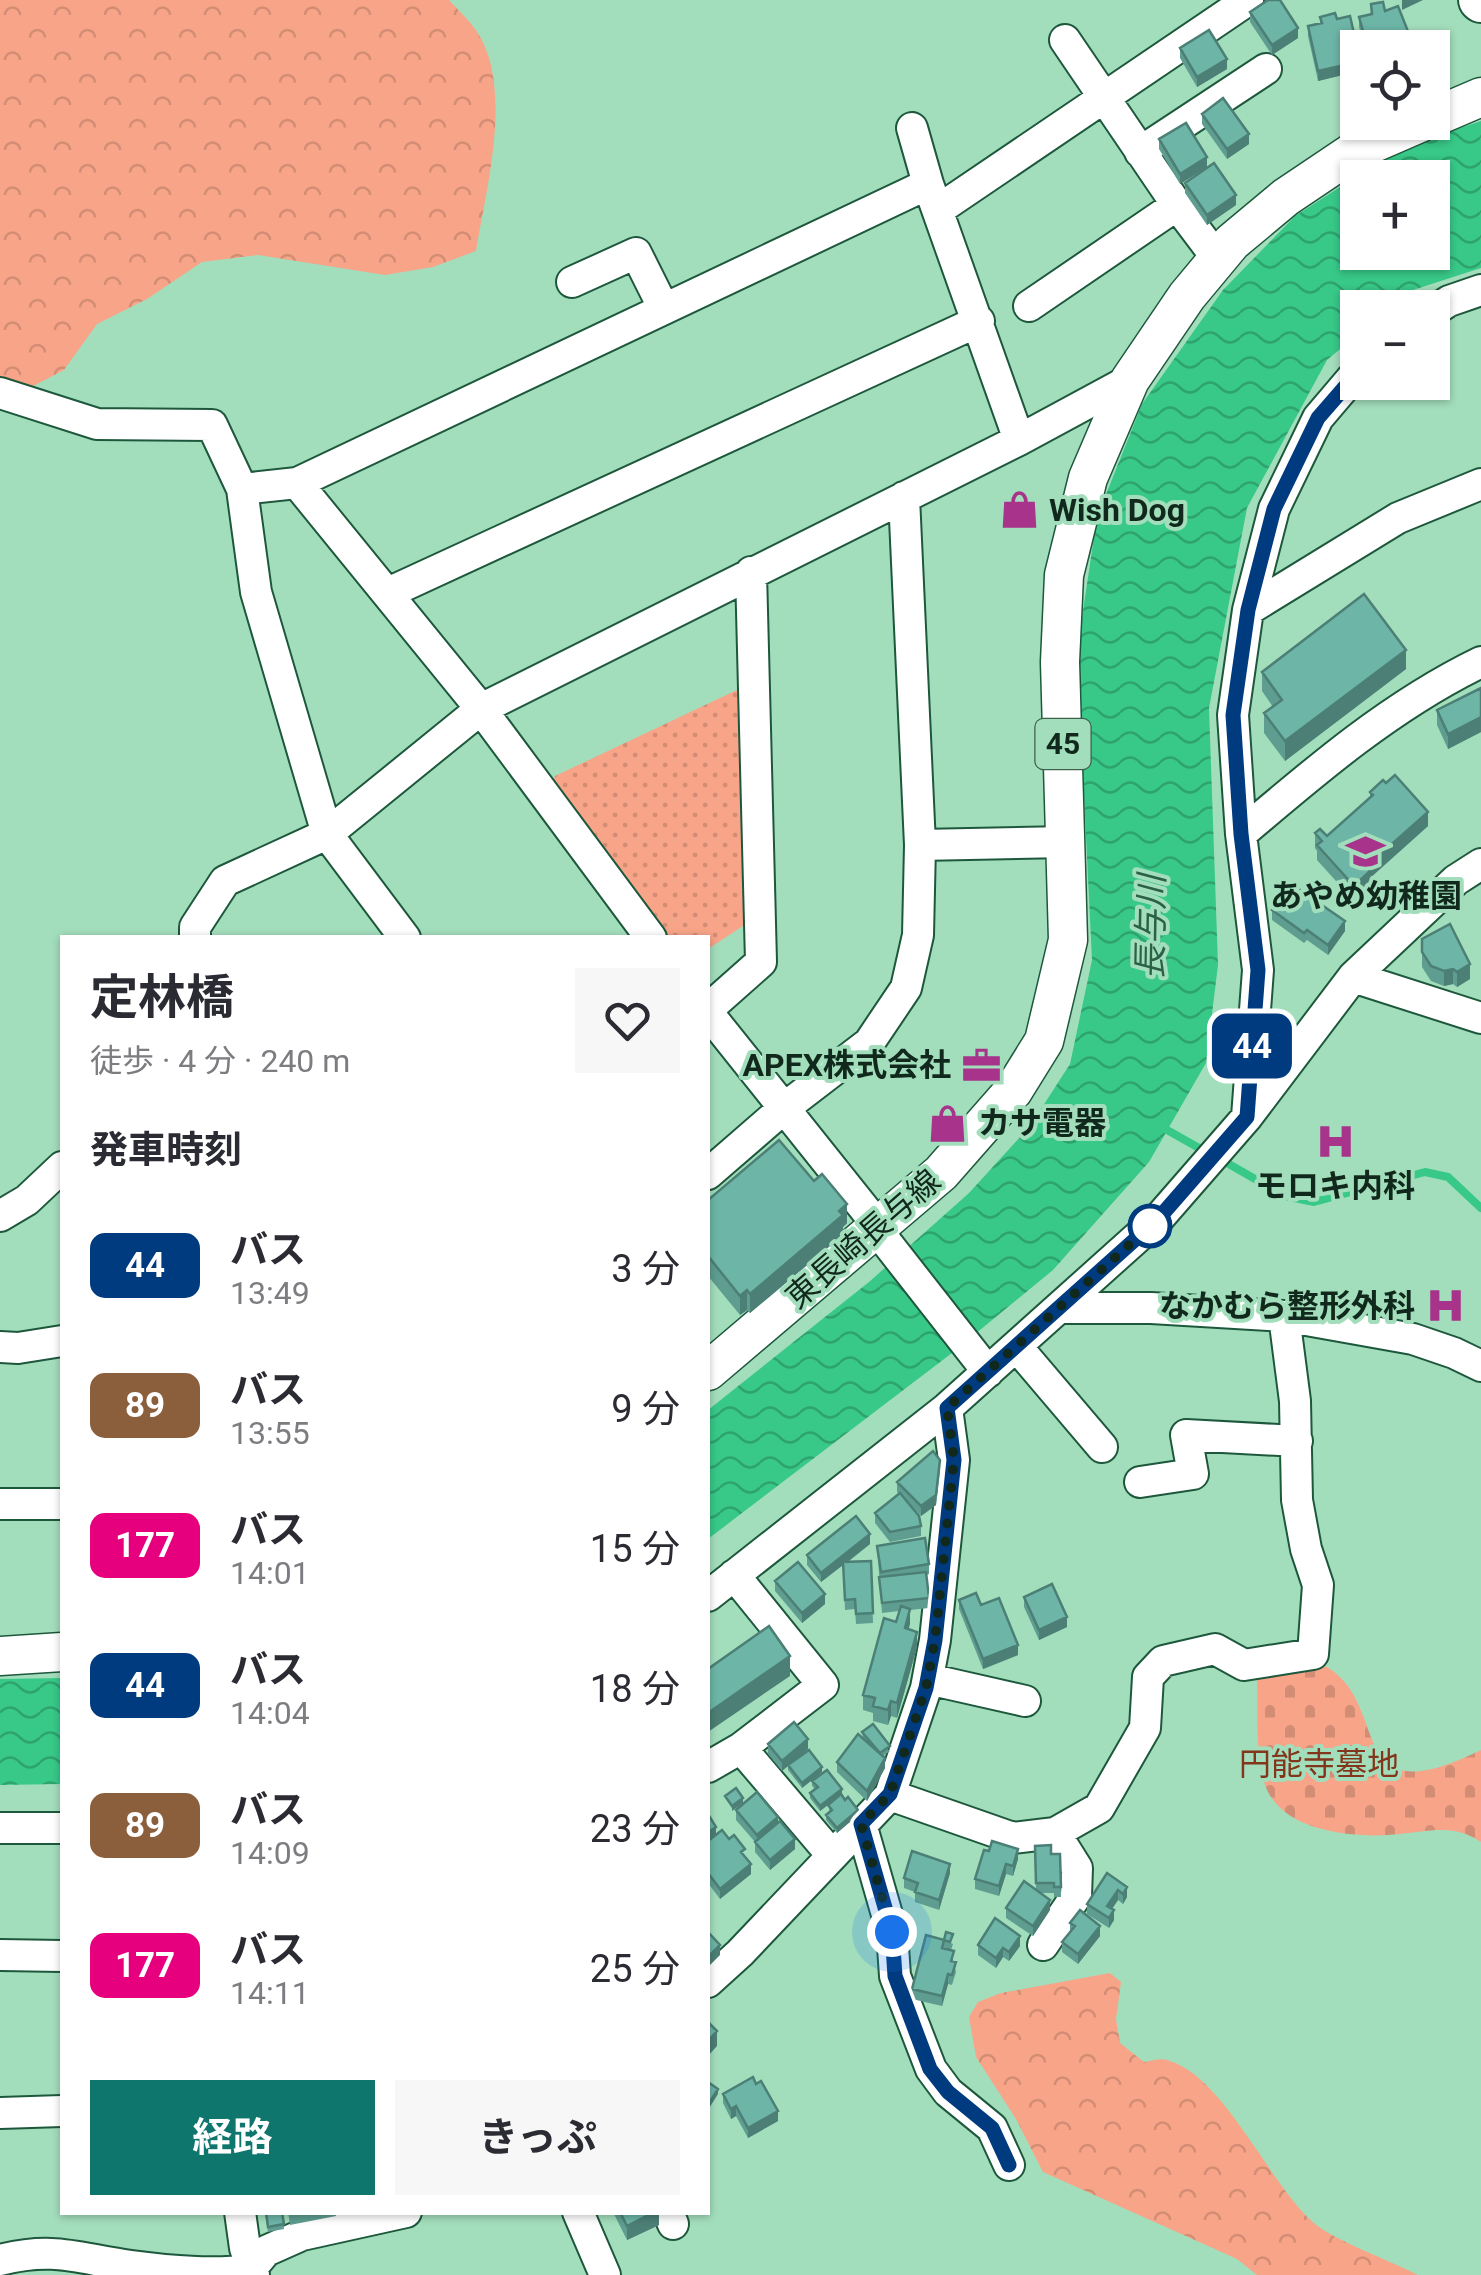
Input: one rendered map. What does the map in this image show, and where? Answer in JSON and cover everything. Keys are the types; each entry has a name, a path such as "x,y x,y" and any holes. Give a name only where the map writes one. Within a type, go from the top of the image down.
{"main road":[{"path":"1450,110 1481,97"},
{"name":"東長崎長与線","path":"710,1368 883,1235 1013,1091 1044,1041 1068,940 1060,662 1064,575 1088,478 1130,380 1217,258 1286,198 1353,152 1381,140"},
{"path":"0,1656 60,1652"}],"street":[{"path":"242,488 297,482 664,309 933,197 1103,98 1248,0"},
{"path":"1065,40 1177,206 1217,258"},
{"path":"1140,152 1266,69"},
{"path":"912,128 1019,440"},
{"path":"1029,306 1177,206"},
{"path":"572,282 636,253 664,309"},
{"path":"1450,301 1481,290"},
{"path":"388,593 980,321"},
{"path":"198,934 224,881 326,834 481,709 1019,440 1130,380"},
{"path":"1247,1117 1258,970 1241,834 1233,715 1248,610 1274,509 1318,418 1340,393"},
{"path":"3,394 97,424 212,425 242,488 256,592 326,834 402,935"},
{"path":"297,482 481,709 649,935"},
{"path":"1248,610 1398,518 1481,484"},
{"path":"710,1172 869,1043 906,988 918,935 920,845 904,497"},
{"path":"710,1009 761,962 751,572"},
{"path":"1241,834 1333,755 1454,675 1481,662"},
{"path":"920,845 1067,842"},
{"path":"710,1594 947,1408 983,1363 1018,1348 1159,1218 1247,1117 1353,976 1456,880 1481,864"},
{"path":"1353,976 1481,1018"},
{"path":"710,1014 983,1363"},
{"path":"0,1216 27,1200 60,1168"},
{"path":"1063,1308 1151,1308 1284,1316 1413,1340 1481,1366"},
{"path":"890,1794 1013,1838 1055,1833 1100,1808 1145,1728 1148,1677 1163,1661 1216,1649 1244,1665 1314,1654 1318,1585 1306,1549 1297,1500 1295,1401 1284,1316"},
{"path":"0,1347 60,1341"},
{"path":"1018,1348 1102,1447"},
{"path":"710,1980 890,1794 928,1680 954,1460 947,1408"},
{"path":"1140,1482 1193,1474 1186,1435 1297,1441"},
{"path":"0,1504 60,1504"},
{"path":"710,1765 741,1748 823,1685 734,1575"},
{"path":"928,1680 1025,1701"},
{"path":"741,1748 831,1854"},
{"path":"861,1824 892,1932 895,1976 930,2069 948,2092 992,2128 1009,2165"},
{"path":"0,1828 60,1828"},
{"path":"1043,1945 1076,1896 1077,1868 1055,1833"},
{"path":"0,1955 60,1956"},
{"path":"0,2113 60,2112"},
{"path":"241,2215 252,2272"},
{"path":"252,2272 266,2251 302,2235 392,2215"},
{"path":"579,2215 605,2275"},
{"path":"0,2260 28,2253 59,2252 149,2268 222,2274 252,2272"}],"green space":[{"path":"0,0 449,0 475,29 487,52 493,78 496,107 491,168 476,251 433,267 385,275 258,255 202,262 147,299 97,324 64,370 16,395 0,394"},
{"path":"739,689 749,922 710,948 710,935 666,935 552,784 555,776"},
{"name":"円能寺墓地","path":"1313,1661 1339,1676 1355,1697 1385,1761 1404,1771 1435,1768 1481,1750 1481,1842 1442,1830 1382,1835 1340,1833 1300,1821 1283,1811 1270,1796 1260,1765 1257,1670"},
{"path":"1110,1973 1121,1982 1116,2019 1120,2043 1144,2062 1167,2060 1208,2086 1280,2184 1315,2224 1418,2275 1257,2275 1237,2259 1043,2172 1016,2119 976,2057 969,2017 978,2002 1001,1993"}],"water":[{"name":"長与川","path":"1481,121 1481,268 1413,290 1340,290 1340,349 1327,360 1247,508 1209,708 1218,965 1206,1063 1149,1162 1053,1270 952,1353 710,1537 710,1408 869,1282 969,1193 1030,1126 1070,1064 1092,960 1077,651 1097,517 1142,404 1223,290 1295,216 1340,187 1340,270 1450,270 1450,160 1382,160 1423,140 1450,140 1450,131"},
{"path":"60,1678 60,1784 0,1785 0,1679"}],"building":[{"path":"1268,0 1280,0 1298,28 1272,45 1250,12"},
{"path":"1383,2 1385,11 1398,6 1407,30 1363,30 1359,17 1372,14 1371,4"},
{"path":"1335,13 1337,19 1350,16 1353,30 1340,30 1340,66 1318,71 1308,26 1322,23 1320,17"},
{"path":"1209,30 1227,59 1197,77 1180,48"},
{"path":"1223,98 1249,134 1227,149 1202,114"},
{"path":"1186,123 1207,157 1180,174 1159,139"},
{"path":"1214,163 1236,195 1207,215 1185,183"},
{"path":"1364,594 1406,650 1285,741 1264,713 1282,700 1262,672"},
{"path":"1481,688 1481,717 1448,734 1437,710"},
{"path":"1395,775 1428,812 1366,867 1370,871 1354,886 1317,845 1322,841 1315,833 1320,829 1327,836 1373,795 1370,792 1383,780 1386,783"},
{"path":"1290,883 1345,921 1328,945 1272,910"},
{"path":"1450,924 1470,964 1457,972 1431,966 1422,952 1422,939"},
{"path":"779,1140 814,1181 822,1174 847,1204 839,1211 843,1215 750,1294 747,1290 740,1296 710,1258 710,1198"},
{"path":"933,1451 940,1460 936,1495 921,1506 897,1482"},
{"path":"900,1493 919,1516 921,1526 890,1532 875,1513"},
{"path":"856,1516 870,1534 821,1573 807,1555"},
{"path":"925,1538 929,1564 881,1572 877,1546"},
{"path":"871,1561 873,1613 856,1614 855,1599 845,1600 843,1562"},
{"path":"798,1562 825,1594 802,1613 775,1581"},
{"path":"926,1572 929,1598 882,1603 879,1577"},
{"path":"1052,1584 1067,1617 1039,1630 1024,1597"},
{"path":"976,1593 981,1605 999,1598 1018,1645 983,1659 959,1600"},
{"path":"901,1606 910,1609 905,1628 917,1632 897,1703 891,1701 888,1710 873,1706 875,1698 863,1695 884,1618 896,1622"},
{"path":"769,1626 790,1656 710,1712 710,1668"},
{"path":"794,1722 808,1739 782,1761 768,1744"},
{"path":"873,1724 890,1746 880,1753 862,1732"},
{"path":"858,1734 885,1758 867,1791 837,1762"},
{"path":"809,1750 822,1767 802,1783 788,1765"},
{"path":"827,1770 842,1789 820,1806 810,1793 818,1787 812,1781"},
{"path":"736,1788 743,1798 732,1806 725,1796"},
{"path":"757,1792 778,1817 757,1835 736,1810"},
{"path":"841,1794 858,1810 837,1828 826,1815 832,1810 828,1805"},
{"path":"780,1821 795,1839 770,1860 755,1842"},
{"path":"722,1830 729,1839 734,1835 751,1864 720,1889 710,1876 710,1839"},
{"path":"992,1841 1018,1849 1013,1866 1006,1864 999,1886 975,1879 984,1850 989,1851"},
{"path":"1051,1845 1051,1854 1060,1854 1061,1887 1036,1883 1035,1846"},
{"path":"912,1851 950,1864 939,1900 915,1892 918,1883 904,1878"},
{"path":"1107,1873 1127,1887 1123,1894 1118,1890 1107,1906 1114,1910 1109,1918 1087,1904"},
{"path":"1024,1881 1050,1900 1033,1926 1006,1908"},
{"path":"1080,1910 1100,1926 1078,1954 1062,1942 1075,1926 1070,1923"},
{"path":"995,1918 1020,1936 1009,1952 1003,1948 996,1958 978,1945"},
{"path":"710,1934 720,1945 710,1955"},
{"path":"926,1935 944,1940 942,1948 954,1951 951,1961 956,1962 942,1996 912,1989"},
{"path":"753,2077 756,2084 761,2081 778,2111 748,2128 736,2106 731,2109 723,2094"},
{"path":"710,2083 718,2089 710,2102"},
{"path":"266,2215 282,2215 284,2224 268,2227"},
{"path":"622,2215 648,2215 627,2226"}],"waterway":[{"path":"1160,1126 1199,1148"},
{"path":"1227,1163 1285,1196 1314,1202 1425,1172 1448,1177 1481,1208"}],"bus line":[{"name":"44","path":"1009,2165 992,2128 948,2092 930,2069 895,1976 892,1932 861,1824 890,1794 926,1688 935,1640 954,1460 947,1408 1159,1218 1247,1117 1258,970 1241,834 1233,715 1248,610 1274,509 1318,418 1340,393"}],"place":[{"name":"Wish Dog","path":"1019,510"},
{"name":"あやめ幼稚園","path":"1366,851"},
{"name":"APEX株式会社","path":"981,1065"},
{"name":"カサ電器","path":"948,1123"},
{"name":"モロキ内科","path":"1335,1141"},
{"name":"なかむら整形外科","path":"1445,1306"}],"route":[{"path":"892,1932 861,1824 890,1794 926,1688 935,1640 954,1460 947,1408 1159,1218 1150,1226"}]}
